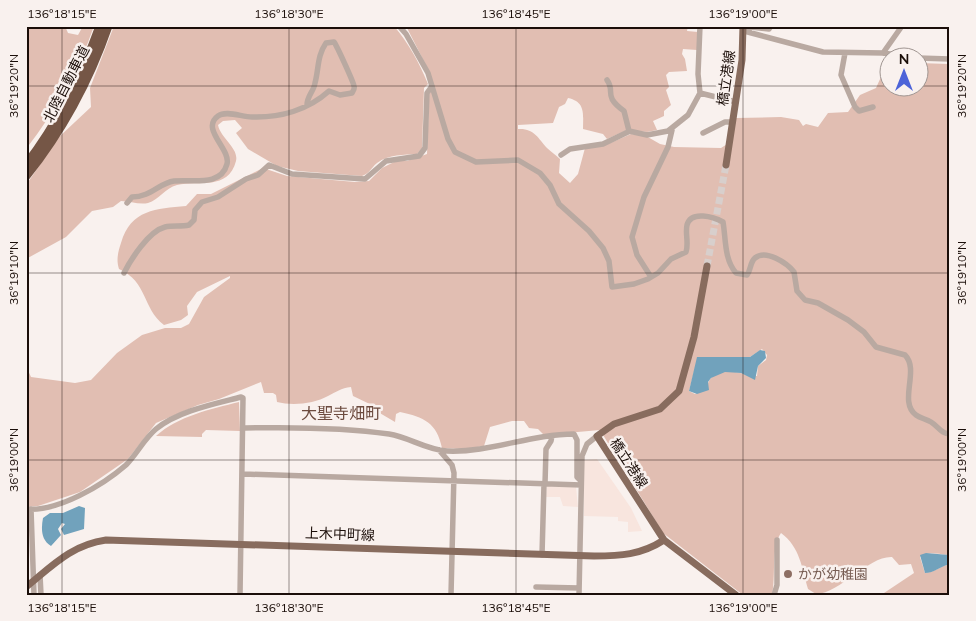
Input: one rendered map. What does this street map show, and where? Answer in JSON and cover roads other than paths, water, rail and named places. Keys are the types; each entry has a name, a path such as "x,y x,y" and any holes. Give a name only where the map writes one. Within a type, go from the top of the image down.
{"highway":[{"name":"北陸自動車道","path":"26,165 67,102 100,26"},
{"name":"北陸自動車道","path":"26,176 69,113 92,68 108,26"}],"main road":[{"name":"橋立港線","path":"726,165 736,102 744,28"},
{"name":"橋立港線","path":"707,266 694,337 679,391 660,409 614,424 597,436 664,540 736,595"},
{"name":"上木中町線","path":"26,587 70,552 98,542 241,544 581,556 630,555 652,548 664,540"}],"street":[{"path":"399,26 419,56 432,86 450,143 455,152 476,162 518,160 540,173 550,185 559,204 589,231 603,248 609,261 612,287 634,284 651,277 658,273 671,259 686,252 689,222 702,216 719,220 723,222 724,244 732,268 736,273 747,275 752,261 758,256 767,255 778,260 794,272 797,291 805,300 818,302 848,320 880,349 906,355 911,365 909,393 911,407 916,415 928,420 942,432 950,434"},
{"path":"561,154 570,149 603,144 630,131 647,135 672,130 688,115 700,94 698,74 700,26"},
{"path":"744,28 768,29 772,26"},
{"path":"887,48 902,26"},
{"path":"744,28 806,49 845,53 878,53"},
{"path":"128,203 132,197 147,195 171,182 206,180 220,176 224,172 228,160 227,154 213,128 213,122 218,116 223,114 254,117 281,116 306,105 329,91 340,95 350,95 354,91 354,86 334,42 326,43 320,55 315,84 306,105"},
{"path":"845,53 841,75 855,107 859,111 873,107"},
{"path":"928,58 950,59"},
{"path":"607,80 610,85 610,98 615,105 624,111 630,131"},
{"path":"124,273 132,258 155,232 166,227 189,225 194,220 195,210 202,202 218,197 246,179 258,175 269,166 292,174 365,179 386,162 419,156 425,148 428,93 432,86"},
{"path":"700,94 736,102"},
{"path":"703,133 725,122 733,122"},
{"path":"651,277 637,255 632,237 644,197 668,147 672,130"},
{"path":"34,595 29,509 59,503 86,493 127,464 156,429 198,407 244,398 245,428 240,595"},
{"path":"245,428 334,429 391,434 439,450 464,451 516,440 572,434 576,435 577,477 581,483"},
{"path":"542,555 546,449 552,436"},
{"path":"579,595 582,453 587,444 597,436"},
{"path":"439,450 452,465 454,481 451,595"},
{"path":"244,474 545,484 581,483"},
{"path":"774,595 777,585 777,540"},
{"path":"40,575 41,595"},
{"path":"536,587 579,588"}],"water":[{"path":"760,350 765,351 766,358 758,366 755,380 741,373 725,372 711,378 708,382 709,390 697,394 689,391 697,357 750,357"},
{"path":"79,506 85,508 84,529 64,535 61,529 65,524 62,523 58,529 61,535 51,546 48,544 42,534 43,518 50,513 63,513"},
{"path":"926,553 949,555 950,564 925,573 920,555"}],"tunnel":[{"path":"707,266 726,165"}],"place":[{"name":"かが幼稚園","path":"788,574"}],"district":[{"name":"大聖寺畑町","path":"341,413"}]}
